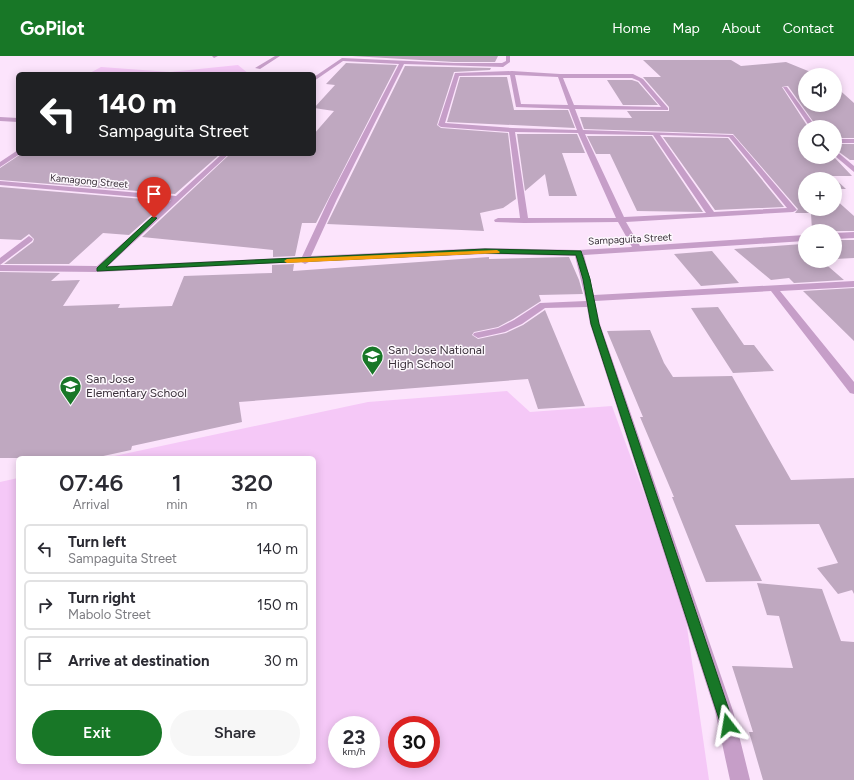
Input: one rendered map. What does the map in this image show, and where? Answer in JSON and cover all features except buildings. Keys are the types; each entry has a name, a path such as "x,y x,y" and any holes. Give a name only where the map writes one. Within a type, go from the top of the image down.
{"street":[{"path":"195,56 206,58"},
{"path":"258,68 278,56"},
{"path":"316,78 343,60 503,65 508,62 508,56"},
{"path":"305,261 334,199 402,63"},
{"path":"498,220 621,220 793,209 731,136 721,134 580,130 512,130 441,125 457,74 512,73 560,76 636,77 641,80 666,109 518,106 515,79 512,73"},
{"path":"560,76 580,130 621,220 638,250"},
{"path":"785,88 808,120"},
{"path":"0,120 16,120"},
{"path":"512,130 524,221"},
{"path":"655,133 711,214"},
{"path":"842,141 854,141"},
{"path":"0,165 16,153"},
{"path":"99,269 224,156"},
{"path":"842,159 854,170"},
{"name":"Kamagong Street","path":"0,183 176,198"},
{"path":"842,236 854,235"},
{"path":"0,262 29,239"},
{"name":"Sampaguita Street","path":"0,268 99,269 305,261 485,251 579,253 798,239"},
{"path":"579,253 598,331 724,711 740,780"},
{"path":"478,335 501,330 518,322 543,305 854,284"},
{"path":"774,289 854,390"}],"shaded area":[{"path":"238,65 247,72 170,72"},
{"path":"101,67 170,72 92,72"},
{"path":"507,391 530,412 612,406 683,599 709,780 0,780 0,482 16,478 16,764 316,764 316,456 114,456 368,402"}],"slow traffic":[{"path":"287,261 485,251 497,252"}],"place":[{"name":"San Jose National High School","path":"372,376"},
{"name":"San Jose Elementary School","path":"71,406"}],"route":[{"path":"154,218 99,269 305,261 485,251 579,253 591,298 595,324 728,725"}]}
